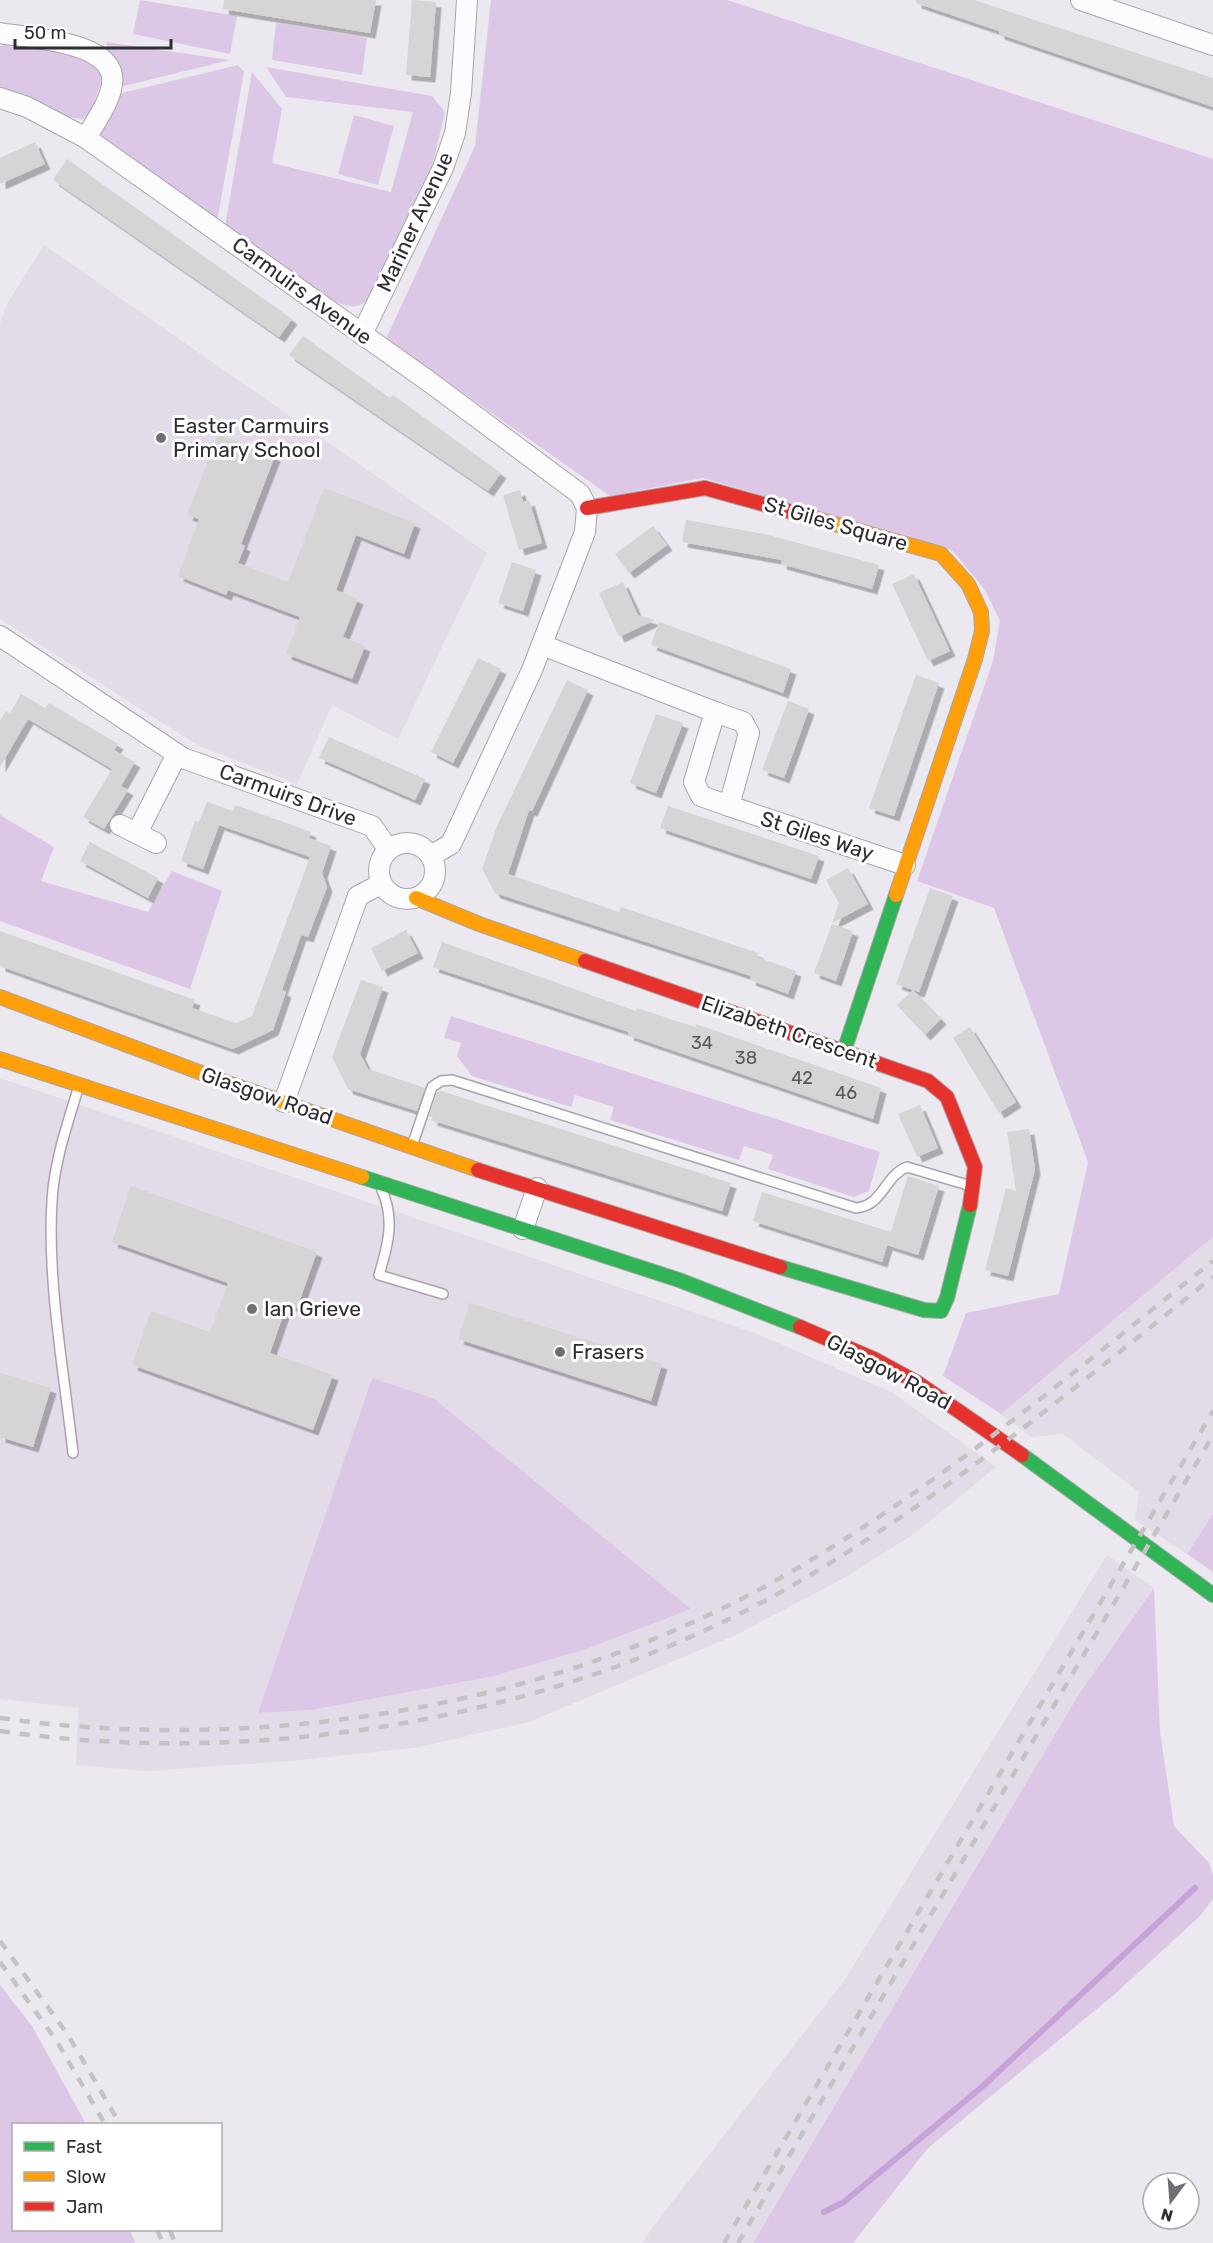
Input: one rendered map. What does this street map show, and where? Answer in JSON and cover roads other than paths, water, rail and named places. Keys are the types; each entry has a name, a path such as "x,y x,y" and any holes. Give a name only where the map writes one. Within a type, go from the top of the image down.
{"street":[{"name":"Mariner Avenue","path":"362,334 443,168 455,133 461,93 467,0"},
{"path":"1081,0 1213,45"},
{"path":"0,33 87,48 106,61 113,80 111,92 86,138"},
{"name":"Carmuirs Avenue","path":"0,98 27,107 86,138 362,334 580,494 587,508"},
{"name":"St Giles Square","path":"587,508 705,488 941,554 959,572 977,598 983,623 975,659 844,1051"},
{"path":"431,856 451,844 542,645 585,532 587,508"},
{"name":"Carmuirs Drive","path":"1,638 177,754 372,825 388,849"},
{"path":"542,645 743,723 749,733 729,806"},
{"name":"St Giles Way","path":"715,712 694,782 701,796 905,865"},
{"path":"156,843 128,829 177,754"},
{"path":"406,842 424,848 431,856 435,865 432,884 417,898 406,900 393,896 381,884 379,865 388,849 406,842"},
{"path":"284,1102 358,896 381,884"},
{"name":"Elizabeth Crescent","path":"417,898 479,924 928,1081 947,1097 975,1167 974,1186 947,1298 940,1311"},
{"name":"Glasgow Road","path":"0,997 184,1068 733,1255 924,1310 940,1311"},
{"name":"Glasgow Road","path":"0,1059 523,1229 758,1309 874,1359 959,1409 1213,1595"},
{"path":"523,1229 537,1188"}],"lane":[{"path":"412,1146 432,1087 441,1081 452,1080 856,1208 869,1206 876,1201 893,1175 907,1167 974,1186"},
{"path":"73,1453 51,1240 52,1198 64,1135 79,1086"},
{"path":"379,1183 387,1200 390,1236 380,1275 442,1294"}],"waterway":[{"path":"824,2212 844,2202 983,2086 1195,1888"}],"railway":[{"path":"0,1718 100,1728 202,1730 304,1724 406,1710 507,1688 605,1657 700,1619 789,1573 845,1539 1007,1425 1213,1261"},
{"path":"0,1731 100,1741 203,1743 306,1737 410,1722 511,1699 610,1669 705,1630 795,1584 905,1515 1061,1399 1213,1277"},
{"path":"724,2243 1213,1411"},
{"path":"738,2243 1213,1435"},
{"path":"0,1941 68,2035 119,2123"},
{"path":"0,1962 56,2040 104,2123"},
{"path":"157,2231 163,2243"},
{"path":"170,2231 175,2243"}],"place":[{"name":"Easter Carmuirs Primary School","path":"161,438"},
{"name":"Ian Grieve","path":"252,1309"},
{"name":"Frasers","path":"560,1352"}]}
